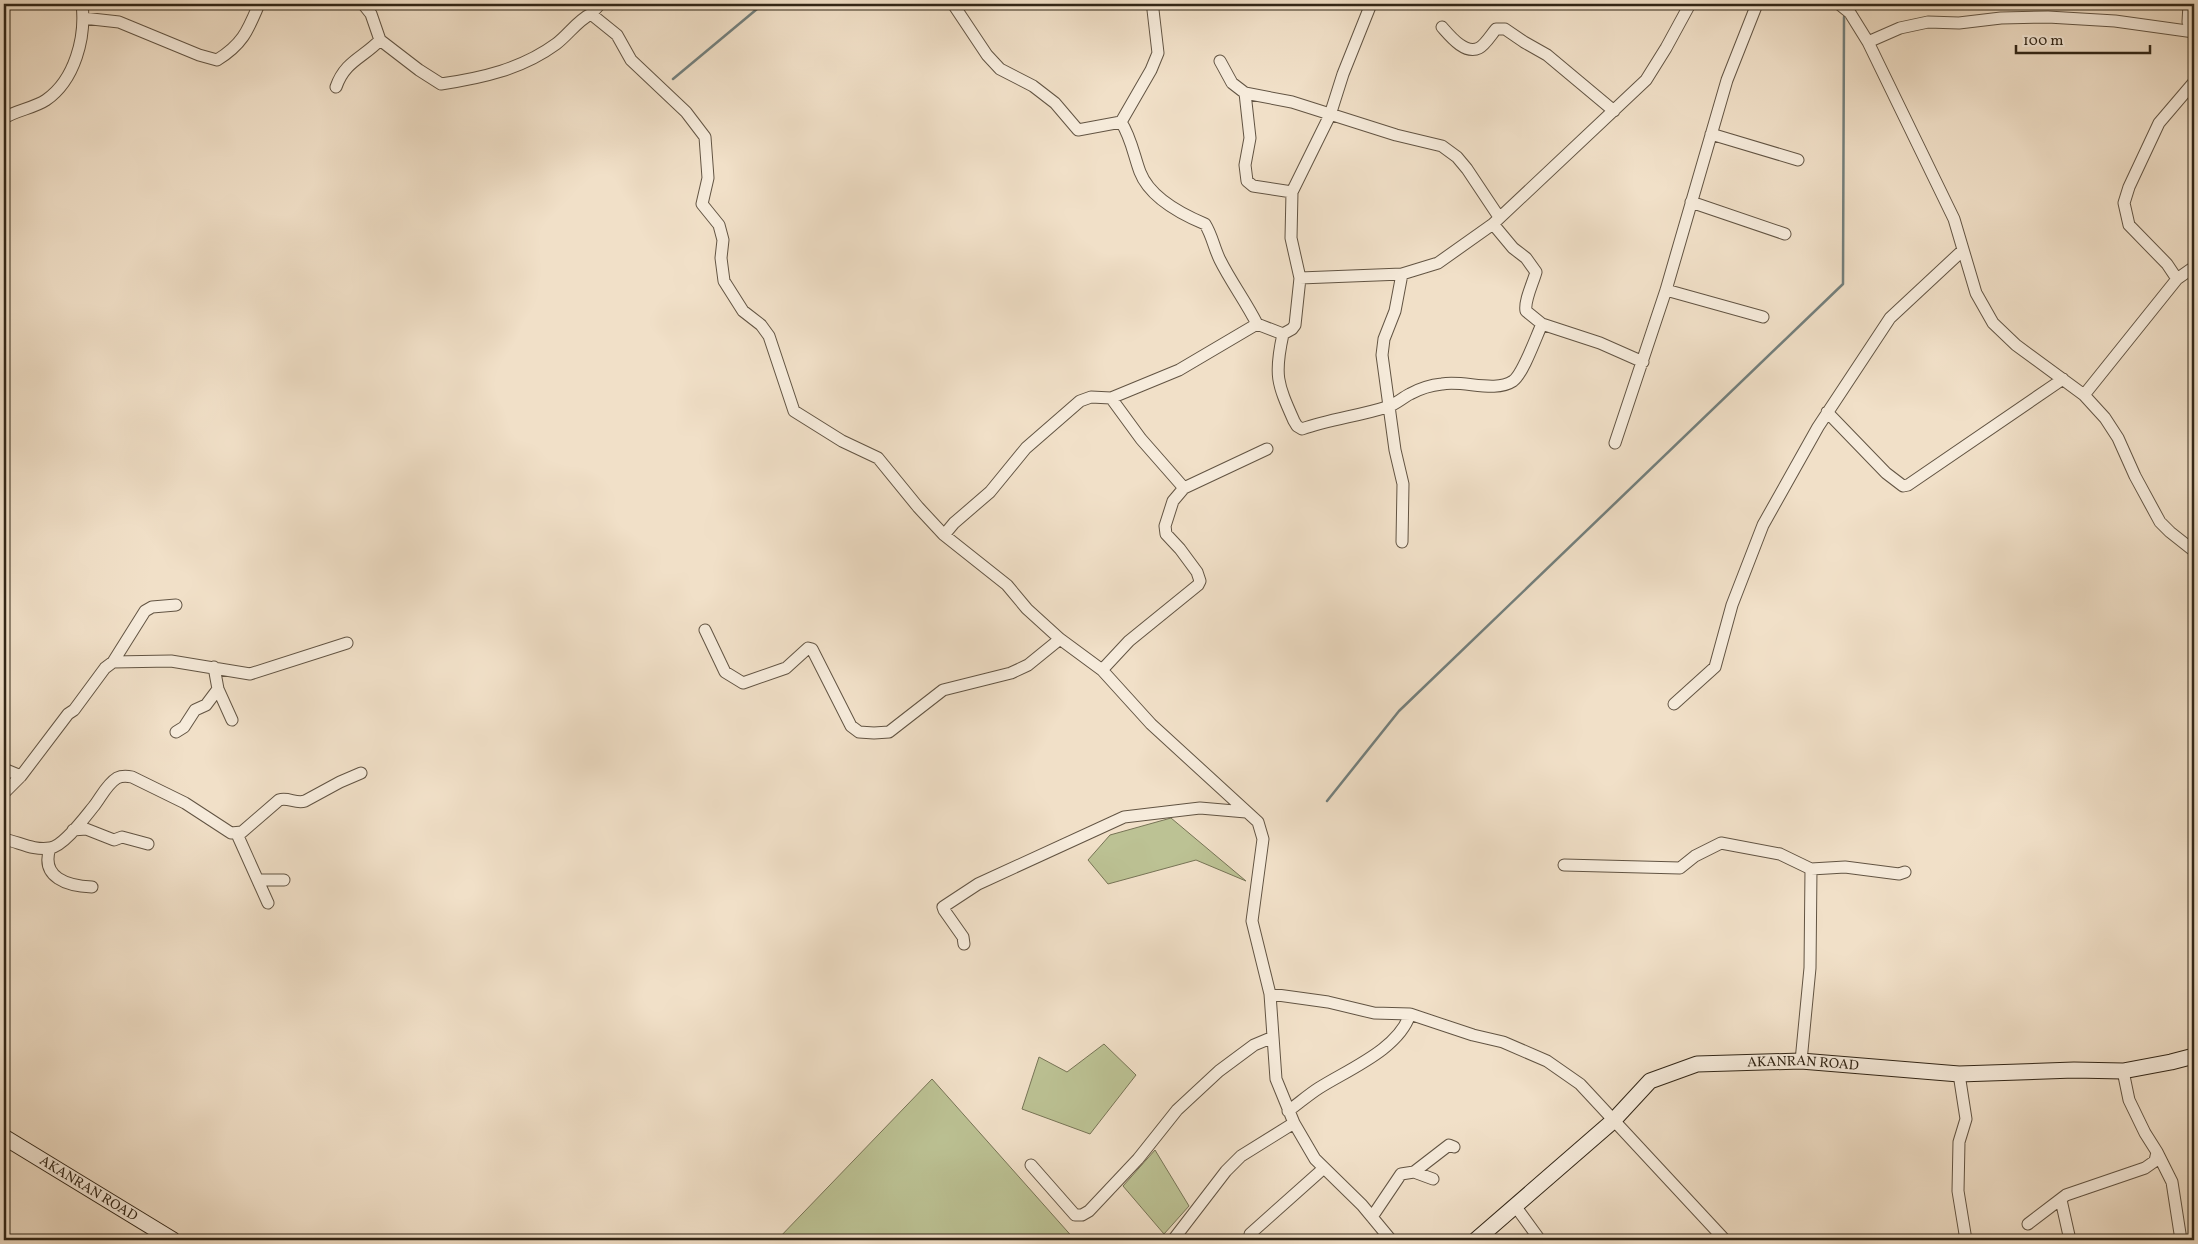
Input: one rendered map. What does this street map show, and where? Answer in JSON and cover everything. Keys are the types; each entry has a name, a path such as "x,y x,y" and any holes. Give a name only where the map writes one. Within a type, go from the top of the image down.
{"main road":[{"name":"AKANRAN ROAD","path":"1476,1240 1613,1121 1650,1081 1697,1064 1801,1061 1959,1074 2123,1070 2194,1056"},
{"name":"AKANRAN ROAD","path":"4,1137 173,1240"}],"street":[{"path":"4,118 15,111 45,101 64,83 71,71 80,41 83,18 82,4"},
{"path":"83,18 118,22 199,55 217,60 233,50 246,34 259,4"},
{"path":"363,4 371,14 380,40 419,70 441,84 491,76 524,63 556,44 592,14 600,4"},
{"path":"952,4 987,55 1000,69 1033,86 1055,103 1078,130 1121,122 1151,70 1158,53 1153,10"},
{"path":"1121,122 1129,137 1142,175 1160,198 1205,224 1213,238 1220,259 1245,299 1257,324 1283,334 1292,330 1295,325 1300,278 1291,238 1292,192 1330,115 1343,74 1371,4"},
{"path":"1300,278 1402,274 1438,263 1496,220 1646,80 1690,4"},
{"path":"1615,443 1666,290 1727,80 1757,4"},
{"path":"1839,4 1850,12 1868,42 1954,219 1976,293 1993,323 2016,346 2084,395 2105,418 2118,438 2135,476 2160,522 2194,551"},
{"path":"2189,4 2188,22 2194,31"},
{"path":"592,14 617,35 631,60 686,112 705,138 708,178 702,204 719,225 723,240 721,258 724,281 743,311 761,325 769,336 794,411 842,441 878,458 944,536 1008,585 1027,609 1060,639 1102,670 1151,724 1258,822 1263,839 1252,921 1270,994 1276,1079 1288,1111 1315,1159 1372,1217 1391,1240"},
{"path":"1868,42 1900,28 1928,22 1958,23 2001,18 2048,16 2115,21 2194,31"},
{"path":"1442,27 1458,44 1476,49 1481,47 1496,30 1505,28 1524,42 1547,55 1614,111"},
{"path":"336,87 340,74 348,65 380,40"},
{"path":"1220,61 1232,83 1245,93 1260,94 1292,102 1396,135 1442,146 1457,157 1467,169 1513,248 1533,266 1536,272 1533,288 1525,306 1526,311 1542,324 1600,343 1643,362"},
{"path":"2177,279 2167,264 2129,225 2124,203 2129,187 2159,123 2194,82"},
{"path":"1245,93 1250,138 1245,165 1247,181 1253,186 1292,192"},
{"path":"1710,134 1798,160"},
{"path":"1691,202 1785,234"},
{"path":"1674,704 1715,667 1732,605 1763,525 1827,412 1890,318 1963,250"},
{"path":"2084,395 2177,279 2194,267"},
{"path":"1402,274 1395,312 1384,339 1382,355 1403,484 1402,542"},
{"path":"1666,290 1763,317"},
{"path":"944,536 954,523 990,492 1026,448 1080,401 1090,397 1111,398 1179,370 1257,324"},
{"path":"1283,334 1276,363 1278,380 1299,428 1390,407 1411,393 1443,384 1469,383 1500,387 1514,380 1522,370 1528,352 1542,324"},
{"path":"1827,412 1886,473 1903,486 1908,485 2063,379"},
{"path":"1111,398 1142,439 1184,488"},
{"path":"1102,670 1130,641 1198,585 1200,581 1197,572 1166,534 1165,526 1173,501 1184,488 1267,449"},
{"path":"4,793 22,776 105,668 114,662 145,611 152,607 176,605"},
{"path":"704,630 725,672 743,683 786,668 808,648 812,649 851,726 859,732 874,734 894,729 943,690 1011,673 1028,665 1060,639"},
{"path":"114,662 171,661 250,674 347,642"},
{"path":"214,667 218,689 232,720"},
{"path":"176,732 184,727 195,710 206,705 218,689"},
{"path":"4,769 22,776"},
{"path":"4,839 35,848 50,848 60,844 116,778 124,776 132,777 177,800 231,833 236,834 242,832 279,800 286,798 301,802 305,801 361,773"},
{"path":"964,944 963,937 943,907 978,884 1029,859 1124,817 1200,808 1246,812"},
{"path":"73,830 86,829 114,840 122,837 148,844"},
{"path":"236,834 268,903"},
{"path":"1564,865 1680,868 1695,856 1721,843 1780,854 1812,869 1845,868 1899,874 1905,872"},
{"path":"50,848 47,857 52,875 77,886 92,887"},
{"path":"1801,1061 1810,968 1812,869"},
{"path":"258,880 284,880"},
{"path":"1270,994 1328,1002 1374,1013 1410,1014 1473,1035 1503,1042 1547,1061 1580,1084 1725,1240"},
{"path":"1288,1111 1317,1089 1383,1049 1400,1034 1410,1014"},
{"path":"1031,1165 1075,1214 1082,1215 1089,1211 1138,1159 1177,1110 1219,1071 1254,1045 1273,1037"},
{"path":"2123,1070 2129,1100 2144,1134 2157,1152 2172,1182 2181,1240"},
{"path":"1959,1074 1966,1119 1959,1142 1958,1181 1966,1240"},
{"path":"1173,1240 1226,1171 1241,1156 1294,1123"},
{"path":"1372,1217 1401,1174 1414,1172 1449,1145 1454,1147"},
{"path":"2028,1224 2062,1200 2066,1195 2145,1168 2155,1161 2157,1152"},
{"path":"1250,1234 1324,1168"},
{"path":"1414,1172 1433,1179"},
{"path":"2062,1200 2070,1240"},
{"path":"1516,1207 1540,1240"}],"green space":[{"path":"1171,818 1246,881 1196,860 1108,884 1088,860 1110,835"},
{"path":"1104,1044 1136,1075 1090,1134 1022,1109 1039,1057 1067,1072"},
{"path":"932,1079 1075,1240 777,1240"},
{"path":"1155,1150 1189,1206 1164,1234 1123,1186"}],"waterway":[{"path":"673,79 763,4"},
{"path":"1327,801 1399,711 1843,284 1844,17"}]}
